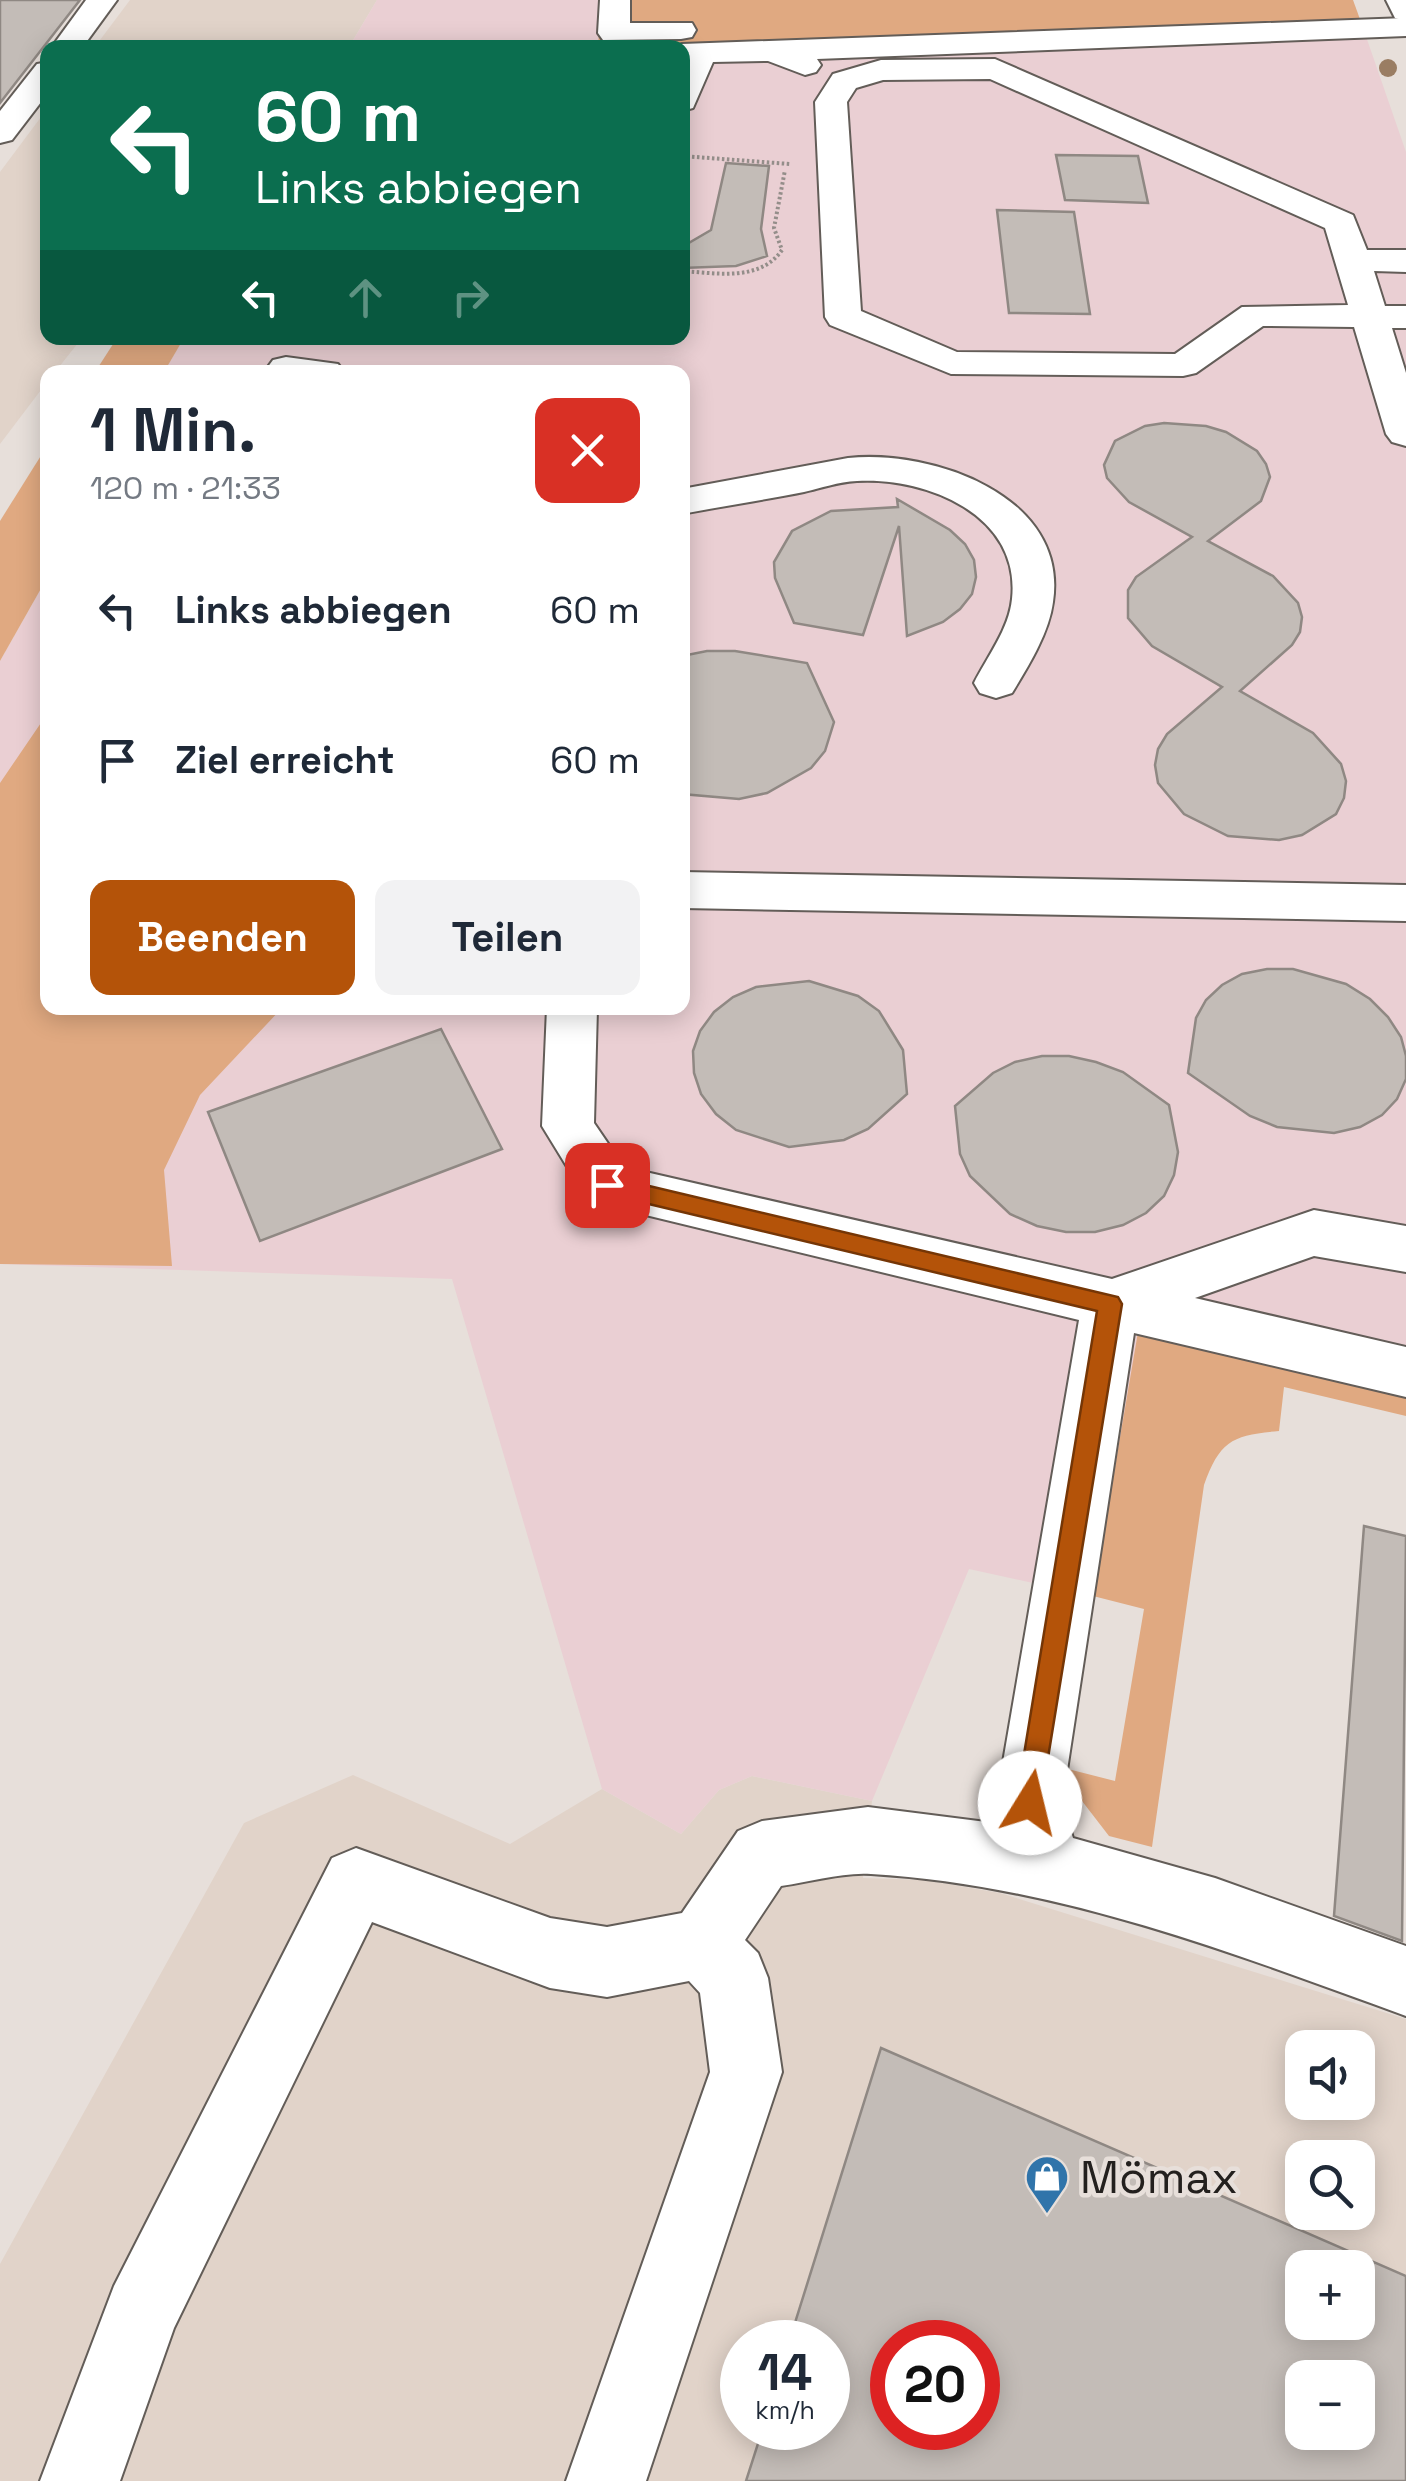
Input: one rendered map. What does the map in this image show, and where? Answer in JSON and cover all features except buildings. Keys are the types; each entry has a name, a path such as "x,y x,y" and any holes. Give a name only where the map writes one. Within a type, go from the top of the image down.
{"street":[{"path":"72,40 102,0"},
{"path":"614,0 614,33 657,40"},
{"path":"1401,0 1406,12"},
{"path":"690,45 772,51 1406,26"},
{"path":"772,51 844,82"},
{"path":"1388,317 1255,315 1184,365 951,363 843,317 831,102 844,82 881,70 995,69 1342,222 1353,260 1388,317 1406,434"},
{"path":"0,133 40,81"},
{"path":"1353,260 1406,261"},
{"path":"690,501 862,469 902,472 968,492 1021,532 1032,562 1033,601 996,683"},
{"path":"690,890 1406,903"},
{"path":"572,1015 568,1126 607,1185 1406,1372"},
{"path":"1110,1304 1314,1234 1406,1248"},
{"path":"1047,1864 1030,1803 1110,1304"},
{"path":"80,2481 142,2313 356,1882 550,1953 607,1962 702,1944 762,1855 868,1840 1047,1864 1215,1912 1406,1982"},
{"path":"606,2481 746,2072 732,1978 702,1944"}],"path":[{"path":"690,157 836,166"},
{"path":"690,270 752,272 778,258 782,250 774,228 786,164"}],"shaded area":[{"path":"130,0 377,0 353,40 100,40"},
{"path":"377,0 601,0 598,40 353,40"},
{"path":"601,0 1353,0 1361,22 690,44 690,40 598,40"},
{"path":"1361,22 1406,152 1406,1392 1163,1335 1092,1596 969,1569 872,1801 752,1776 719,1790 681,1834 602,1789 452,1279 0,1264 0,661 40,590 40,1015 690,1015 690,365 168,365 180,345 690,345 690,43"},
{"path":"40,118 40,345 76,345 61,365 40,365 40,391 0,444 0,172"},
{"path":"112,345 180,345 168,365 100,365"},
{"path":"40,457 40,590 0,661 0,521"},
{"path":"40,724 40,1015 275,1015 200,1095 164,1170 172,1266 0,1264 0,783"},
{"path":"1138,1332 1406,1392 1406,1416 1284,1387 1279,1431 1239,1438 1216,1458 1204,1485 1152,1847 1109,1836 1082,1801 1064,1768 1115,1781 1144,1609 1093,1596"},
{"path":"353,1775 510,1844 602,1789 681,1834 719,1790 752,1776 872,1801 863,1878 925,1880 1000,1893 1406,2019 1406,2481 0,2481 0,2264 244,1823"}],"place":[{"name":"Mömax","path":"1047,2215"}],"route":[{"path":"607,1185 1110,1304 1030,1803"}]}
